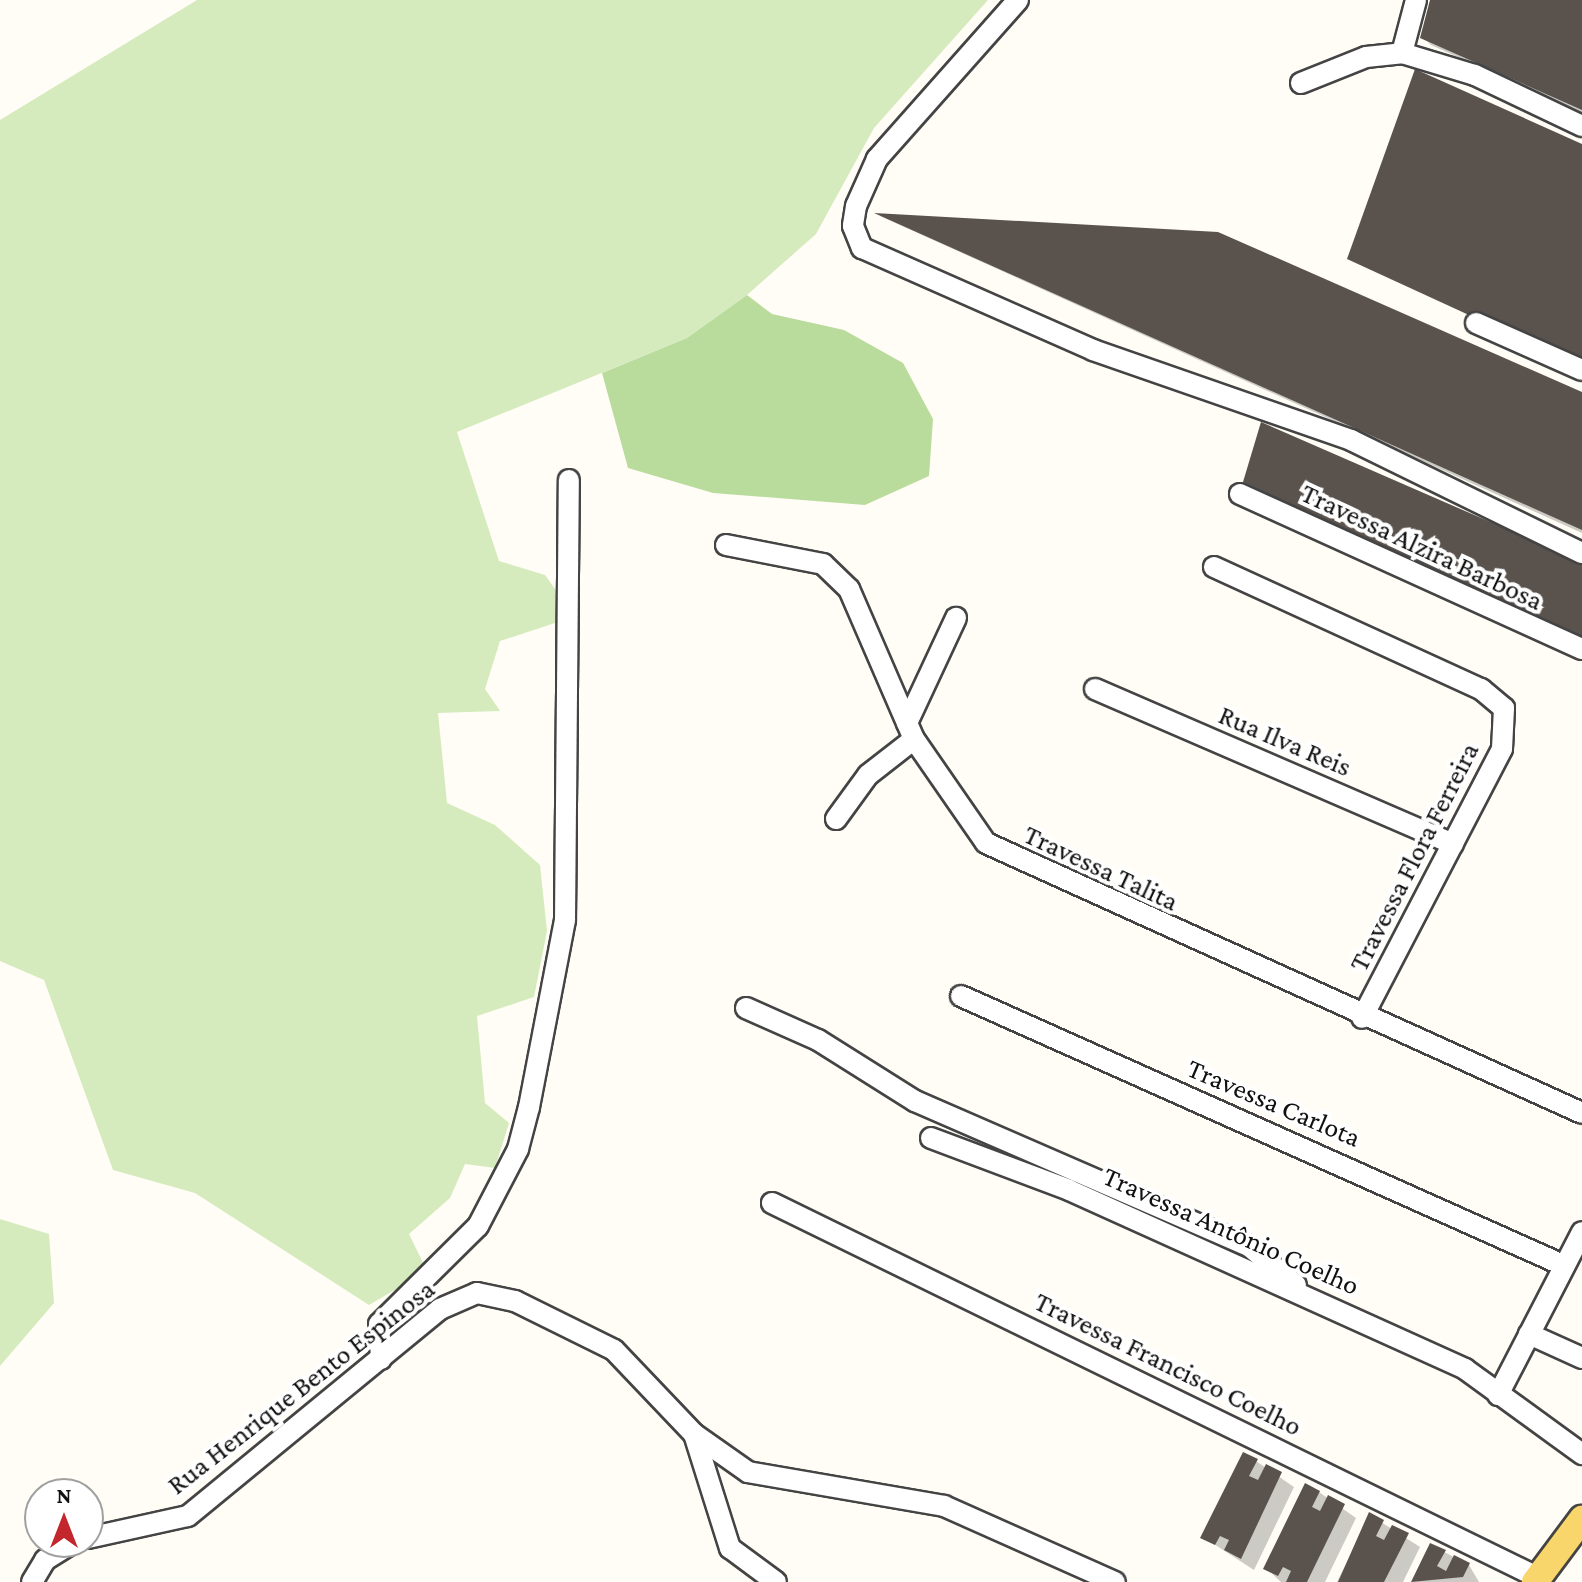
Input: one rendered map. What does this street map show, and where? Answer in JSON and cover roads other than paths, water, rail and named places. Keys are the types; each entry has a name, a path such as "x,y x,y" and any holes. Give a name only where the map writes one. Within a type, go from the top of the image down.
{"main road":[{"path":"1537,1580 1582,1519"}],"street":[{"path":"1018,0 877,159 856,206 853,226 862,248 1093,350 1351,440 1582,553"},
{"path":"1402,53 1416,0"},
{"path":"1301,83 1366,57 1402,53 1475,75 1582,126"},
{"path":"1476,323 1582,370"},
{"path":"381,1359 379,1324 478,1226 518,1149 529,1107 565,920 569,480"},
{"name":"Travessa Alzira Barbosa","path":"1240,494 1582,649"},
{"name":"Travessa Talita","path":"726,545 823,564 838,577 863,610 911,731 986,843 1362,1018 1582,1113"},
{"name":"Travessa Flora Ferreira","path":"1214,567 1481,689 1504,708 1502,749 1362,1018"},
{"path":"836,819 868,775 911,731 956,618"},
{"name":"Rua Ilva Reis","path":"1095,689 1453,844"},
{"name":"Travessa Carlota","path":"961,996 1563,1265"},
{"path":"746,1008 818,1040 915,1101 1117,1185 1249,1246 1304,1293"},
{"name":"Travessa Antônio Coelho","path":"931,1138 1104,1205 1304,1293 1465,1369 1582,1454"},
{"path":"1104,1205 1117,1185"},
{"name":"Travessa Francisco Coelho","path":"772,1203 1537,1580"},
{"path":"1498,1395 1582,1232"},
{"name":"Rua Henrique Bento Espinosa","path":"104,1534 188,1516 460,1297 499,1295 614,1350 694,1434"},
{"path":"1529,1334 1582,1358"},
{"path":"694,1434 730,1548 776,1582"},
{"path":"694,1434 776,1482 944,1506 1115,1582"},
{"path":"32,1582 48,1558"}]}
